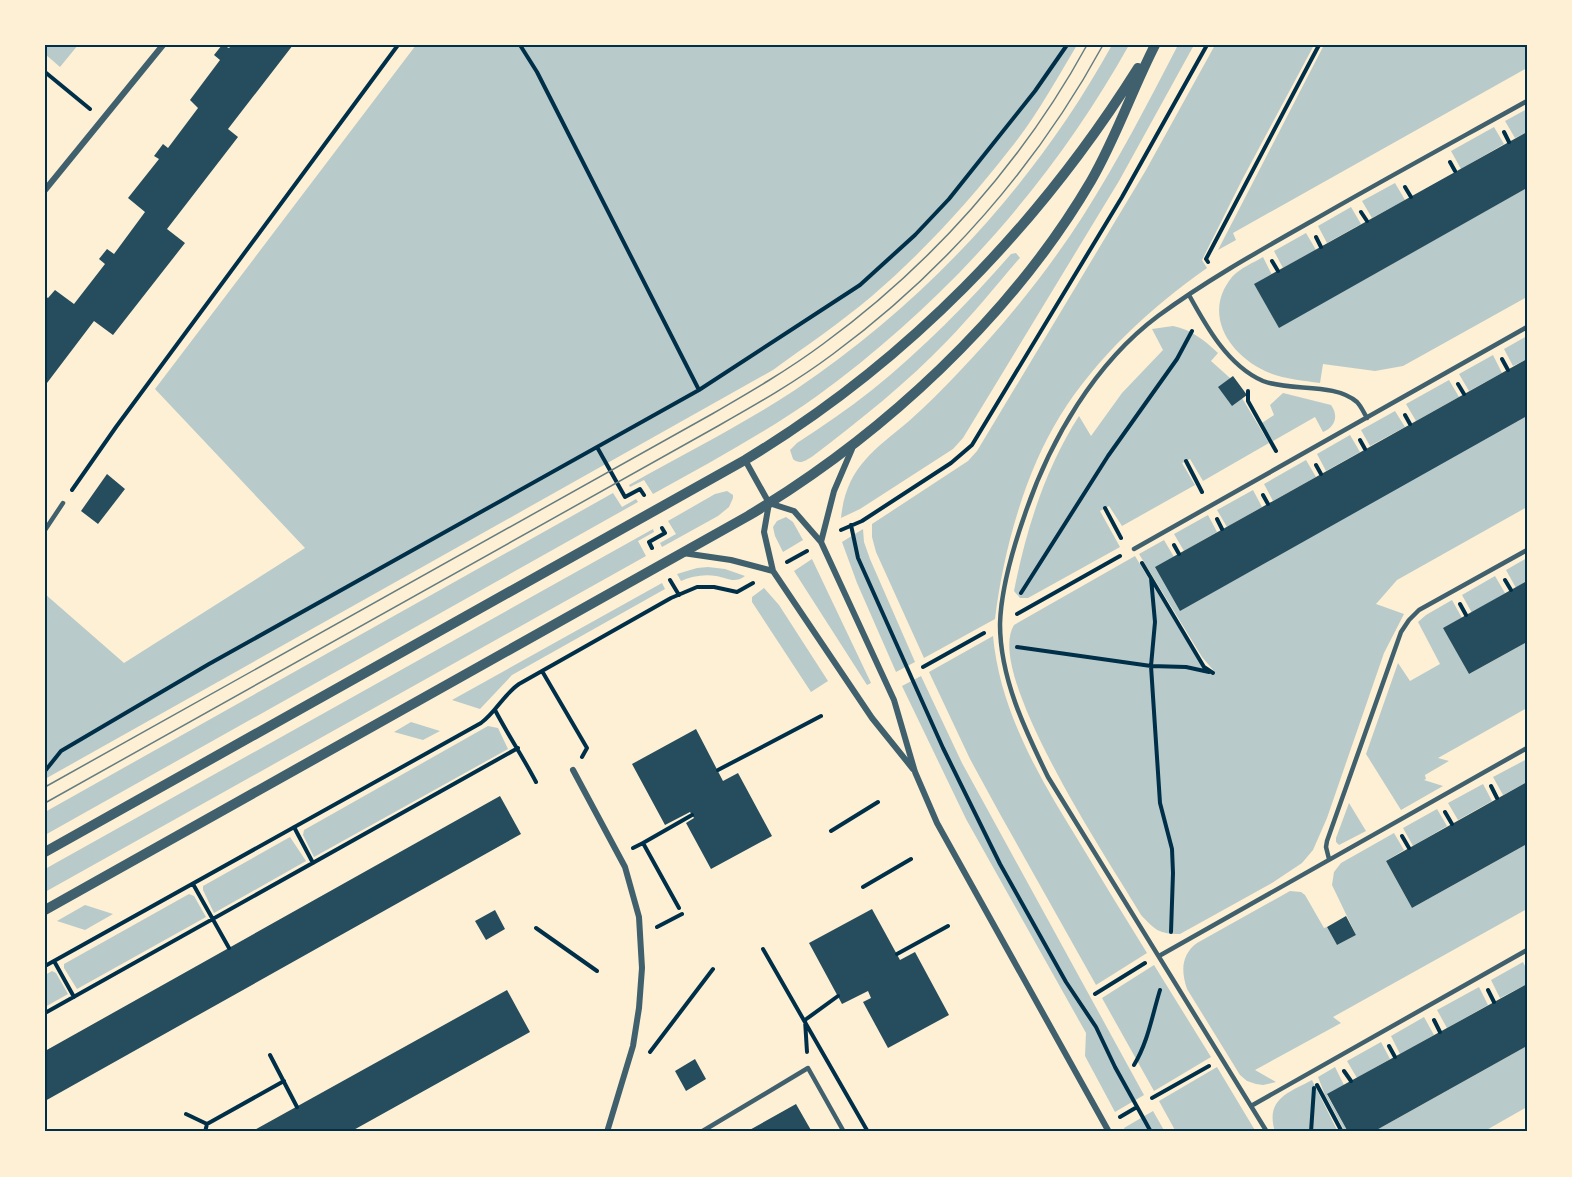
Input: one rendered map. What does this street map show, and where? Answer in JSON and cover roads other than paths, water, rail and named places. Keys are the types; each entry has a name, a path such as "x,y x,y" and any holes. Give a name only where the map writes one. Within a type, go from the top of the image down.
{"street":[{"path":"45,190 163,45"},
{"path":"45,910 769,503 855,443 934,374 1008,297 1043,254 1102,161 1154,45"},
{"path":"45,852 744,460 780,439 846,393 923,329 966,287 1025,222 1082,150 1154,45"},
{"path":"821,542 836,484 855,443"},
{"path":"744,460 769,503 764,531 773,571 872,718 915,772"},
{"path":"769,503 794,511 821,542 894,699 915,772 946,840 1109,1132"},
{"path":"682,553 731,560 773,571"},
{"path":"573,770 625,867 639,917 642,968 634,1036 607,1132"}],"lane":[{"path":"1267,1132 1048,777 1032,743 1016,704 1005,668 1000,624 1005,588 1018,533 1035,484 1059,435 1086,392 1116,356 1156,317 1217,275 1527,101"},
{"path":"1189,295 1221,346 1247,371 1262,380 1278,385 1331,391 1345,395 1358,403 1367,418"},
{"path":"1134,549 1527,327"},
{"path":"45,530 63,503"},
{"path":"1329,859 1327,841 1405,626 1419,610 1527,549"},
{"path":"1159,956 1527,748"},
{"path":"1251,1106 1527,950"},
{"path":"701,1132 808,1068 844,1132"}],"tram line":[{"path":"45,787 712,414 810,354 901,280 972,209 1034,130 1087,45"},
{"path":"45,803 733,418 819,364 874,322 913,288 985,214 1049,133 1103,45"}]}
